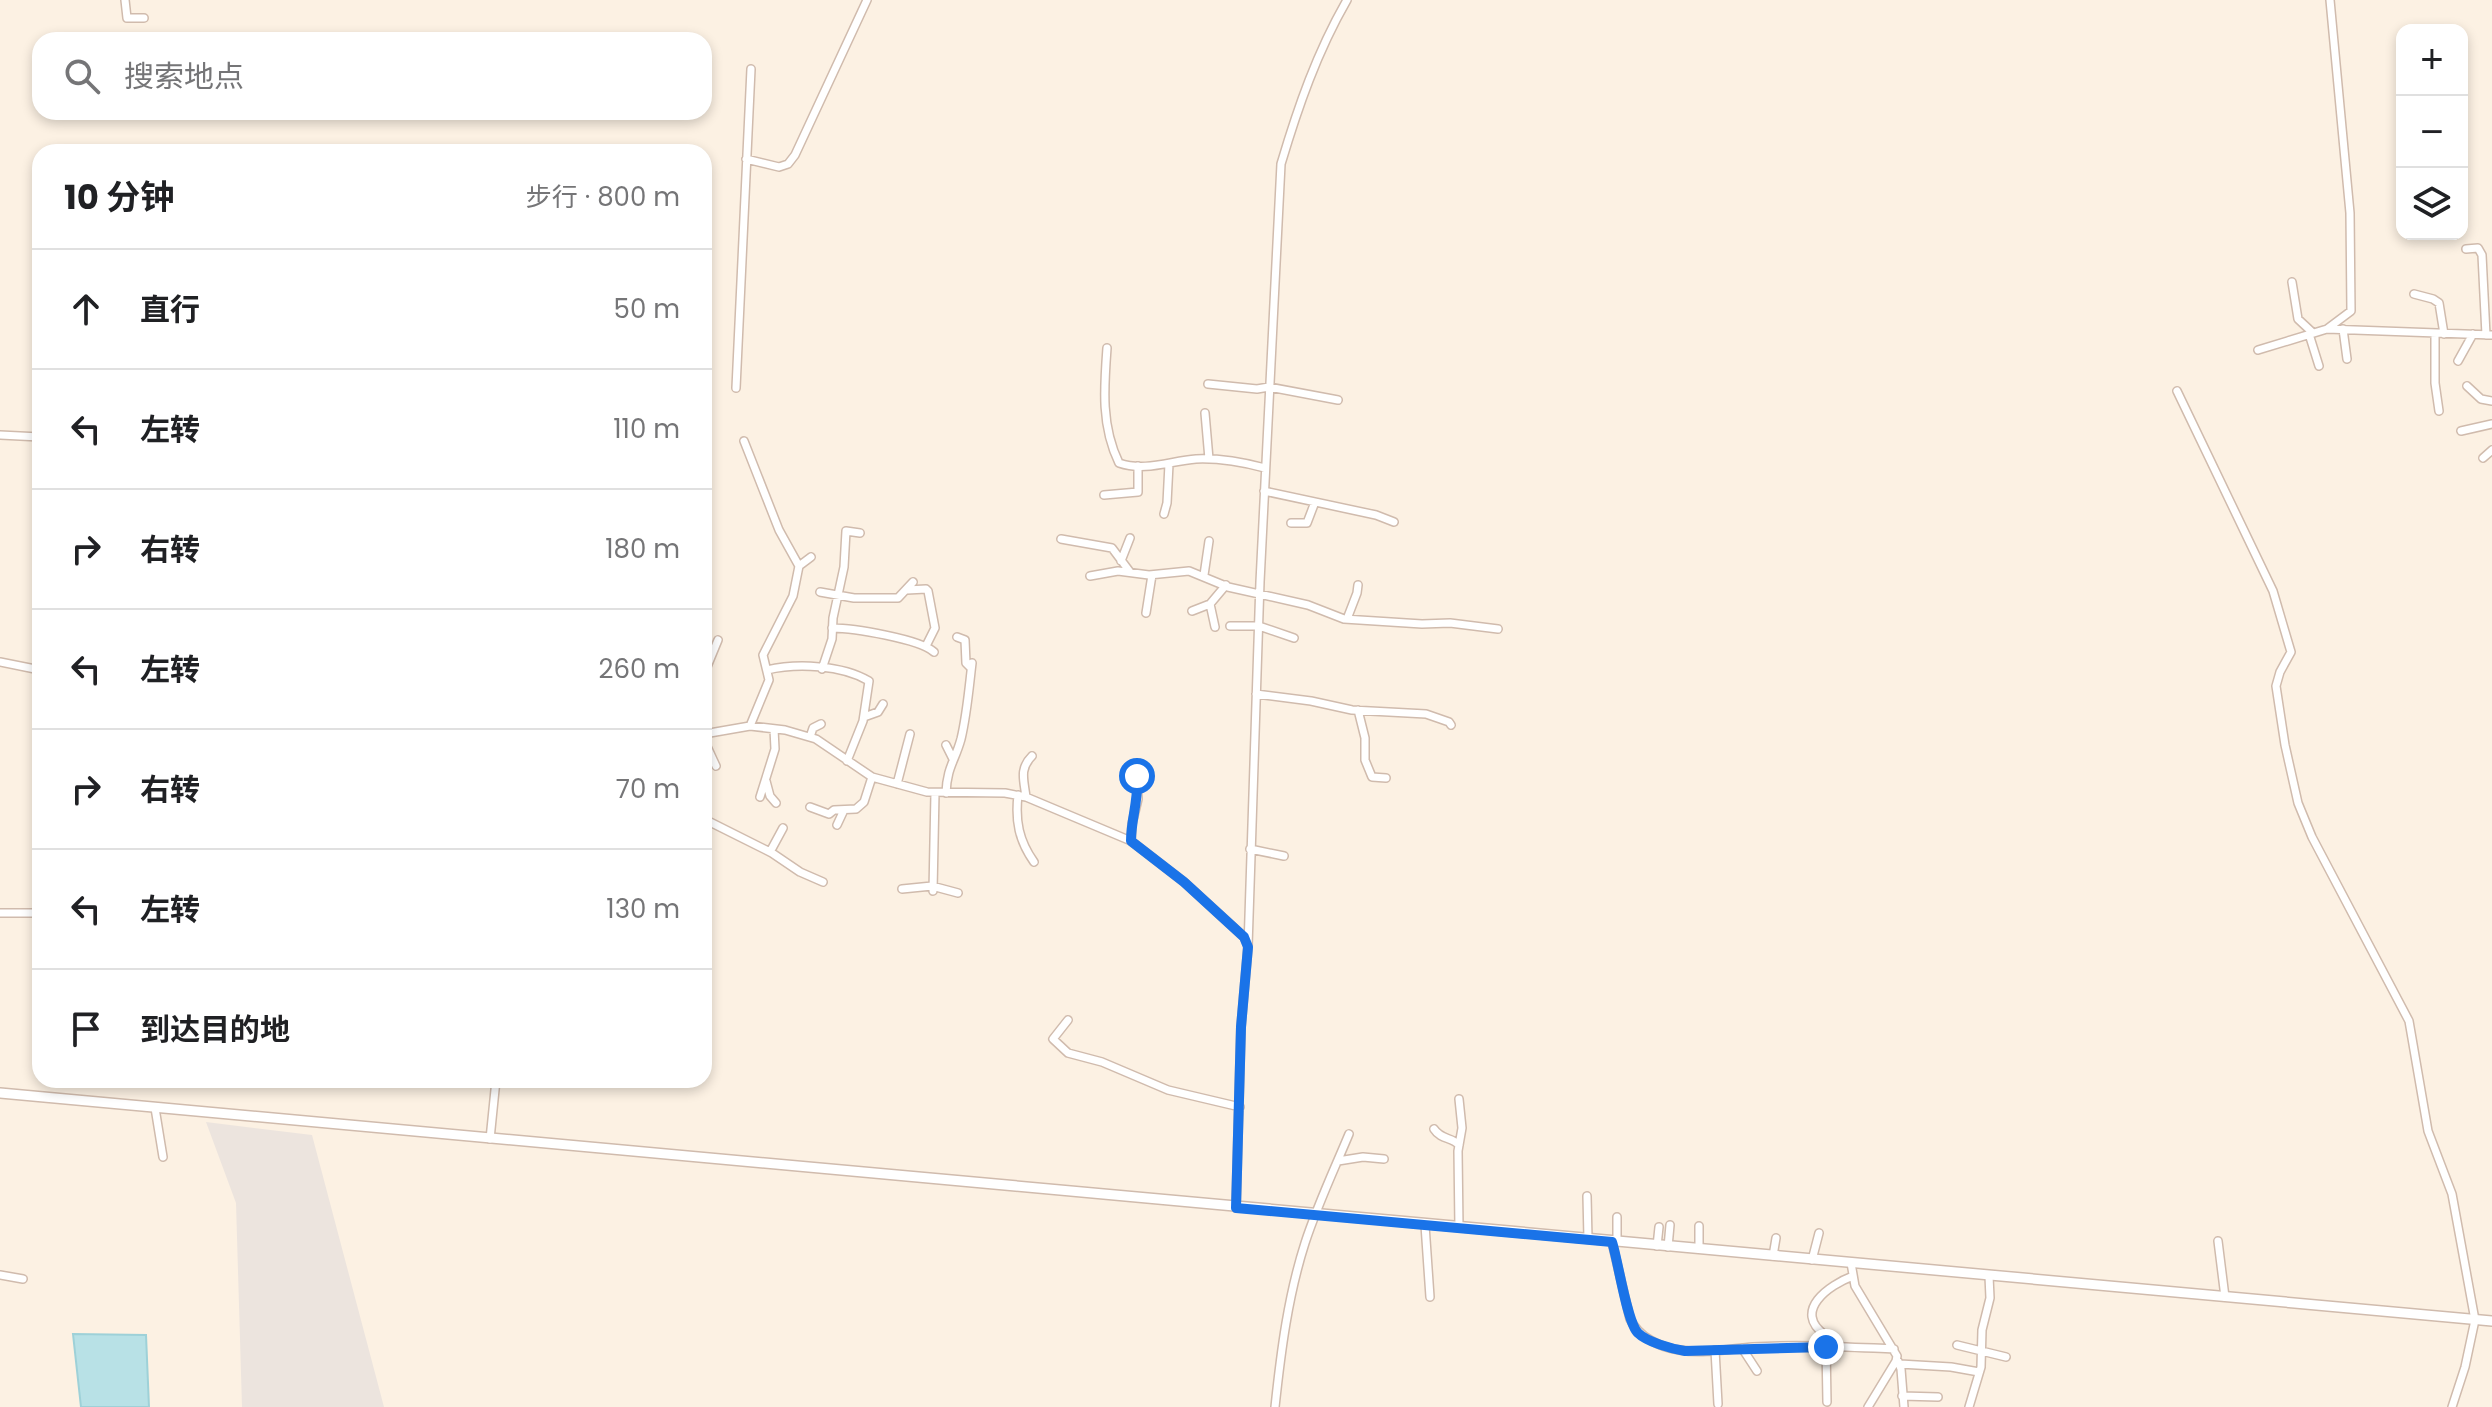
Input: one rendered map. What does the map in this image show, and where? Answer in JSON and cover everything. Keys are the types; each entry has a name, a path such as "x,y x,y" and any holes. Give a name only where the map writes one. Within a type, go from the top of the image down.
{"street":[{"path":"125,0 127,18 144,18"},
{"path":"746,159 779,167 792,161 867,0"},
{"path":"1236,1208 1264,491 1281,164 1299,105 1320,52 1347,0"},
{"path":"2327,329 2351,311 2350,213 2330,0"},
{"path":"736,388 751,69"},
{"path":"2258,350 2327,329 2489,335 2488,292 2482,255 2478,248 2466,249"},
{"path":"2292,282 2298,319 2311,334 2319,366"},
{"path":"2414,294 2439,303 2440,334 2435,383 2439,411"},
{"path":"2343,329 2347,359"},
{"path":"2458,361 2473,334"},
{"path":"1107,348 1104,403 1109,433 1119,463 1138,466 1209,459 1248,462 1265,468"},
{"path":"1208,384 1257,389 1269,387 1338,400"},
{"path":"2467,386 2481,399 2492,401"},
{"path":"2177,391 2273,591 2283,622 2291,652 2276,686 2298,803 2312,837 2409,1021 2428,1131 2452,1194 2475,1320 2452,1407"},
{"path":"1205,413 1209,459"},
{"path":"2461,431 2492,424"},
{"path":"0,435 32,437"},
{"path":"744,441 779,530 799,566 793,596 763,655 768,686 750,726"},
{"path":"2483,458 2492,450"},
{"path":"1164,514 1169,464"},
{"path":"1104,495 1138,492 1138,466"},
{"path":"1264,491 1376,515 1394,522"},
{"path":"1291,523 1307,523 1315,502"},
{"path":"822,669 832,639 844,567 846,531 860,533"},
{"path":"1118,571 1130,538"},
{"path":"1061,539 1116,550 1130,572"},
{"path":"1204,575 1209,541"},
{"path":"799,566 811,557"},
{"path":"1090,576 1118,571 1152,575 1189,571 1226,585 1308,605 1347,619 1450,623 1498,629"},
{"path":"1146,613 1152,575"},
{"path":"820,592 898,598 913,582"},
{"path":"1192,611 1210,604 1226,585"},
{"path":"1347,619 1358,585"},
{"path":"907,590 928,591 935,628 926,646"},
{"path":"1210,604 1215,627"},
{"path":"1230,626 1259,626 1294,638"},
{"path":"832,628 867,631 926,646 934,652"},
{"path":"946,793 947,773 966,716 972,666 966,663 965,640 957,637"},
{"path":"0,662 32,668"},
{"path":"767,670 785,666 835,670 869,681 864,717 847,761"},
{"path":"1256,694 1358,710 1426,714 1451,725"},
{"path":"864,717 878,712 883,704"},
{"path":"1358,710 1365,738 1368,772 1372,777 1386,778"},
{"path":"810,737 813,728 821,724"},
{"path":"712,734 750,726 774,729 810,737 872,777 897,784 935,793 1005,793 1022,796 1131,841 1184,882 1244,937 1248,947"},
{"path":"760,797 775,749 774,729"},
{"path":"897,784 910,734"},
{"path":"946,745 953,759"},
{"path":"712,755 716,766"},
{"path":"1032,756 1024,764 1022,796 1016,813 1019,835 1034,862"},
{"path":"1131,841 1138,799 1136,764"},
{"path":"810,807 829,814 834,810 852,811 861,807 872,777"},
{"path":"765,779 770,796 776,803"},
{"path":"932,888 935,793"},
{"path":"837,825 844,810"},
{"path":"712,823 823,882"},
{"path":"770,852 783,828"},
{"path":"1250,849 1284,856"},
{"path":"902,889 932,888 958,893"},
{"path":"0,913 32,913"},
{"path":"1068,1020 1053,1039 1068,1053 1102,1062 1168,1090 1240,1107"},
{"path":"490,1139 495,1088"},
{"path":"0,1093 2492,1321"},
{"path":"1459,1099 1462,1128 1459,1145 1459,1228"},
{"path":"155,1108 163,1157"},
{"path":"1434,1129 1438,1136 1459,1145"},
{"path":"1275,1407 1291,1295 1316,1215 1349,1134"},
{"path":"1338,1161 1363,1157 1384,1159"},
{"path":"1587,1196 1588,1239"},
{"path":"1617,1217 1615,1242 1630,1319 1638,1333 1677,1350 1894,1349"},
{"path":"1425,1225 1430,1297"},
{"path":"1668,1247 1670,1225"},
{"path":"1699,1226 1699,1249"},
{"path":"1657,1246 1659,1227"},
{"path":"1812,1260 1819,1233"},
{"path":"1773,1256 1776,1238"},
{"path":"2218,1241 2225,1297"},
{"path":"1851,1263 1855,1286 1894,1349 1904,1407"},
{"path":"0,1275 23,1279"},
{"path":"1825,1335 1814,1324 1813,1304 1853,1276"},
{"path":"1969,1407 1979,1372 1982,1330 1990,1298 1989,1276"},
{"path":"1957,1345 2006,1357"},
{"path":"1826,1347 1827,1402"},
{"path":"1742,1348 1757,1371"},
{"path":"1715,1350 1718,1404"},
{"path":"1898,1362 1979,1372"},
{"path":"1868,1407 1898,1362"},
{"path":"1902,1396 1938,1397"}],"shaded area":[{"path":"206,1122 312,1135 384,1407 242,1407 236,1203"}],"water":[{"path":"73,1334 146,1335 149,1407 81,1407"}],"route":[{"path":"1137,776 1138,799 1131,841 1184,882 1244,937 1248,947 1241,1027 1236,1208 1612,1242 1630,1319 1642,1335 1669,1348 1685,1351 1826,1347"}]}
